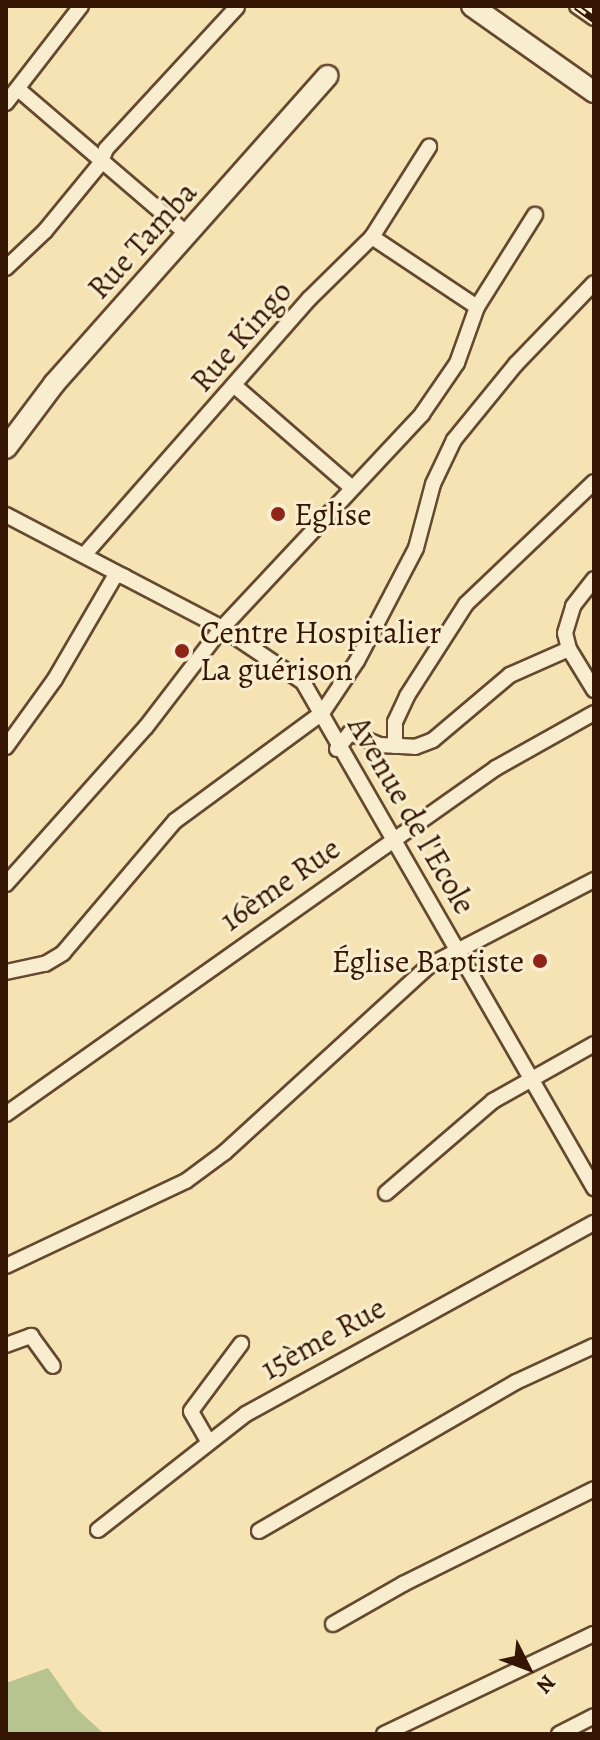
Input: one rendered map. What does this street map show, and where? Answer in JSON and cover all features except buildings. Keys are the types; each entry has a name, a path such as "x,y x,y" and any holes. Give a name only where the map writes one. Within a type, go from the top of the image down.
{"street":[{"path":"6,103 81,6"},
{"path":"472,6 594,92"},
{"path":"6,268 45,231 100,164 113,140 237,7"},
{"path":"579,7 594,18"},
{"name":"Rue Tamba","path":"6,448 54,384 327,76"},
{"path":"18,89 100,164 187,234"},
{"name":"Rue Kingo","path":"84,555 236,387 309,299 372,237 429,147"},
{"path":"6,884 146,727 222,628 422,414 457,363 477,307 535,215"},
{"path":"372,237 477,307"},
{"path":"6,972 45,964 63,953 175,821 223,781 322,713 357,661 416,548 433,484 454,440 516,364 594,283"},
{"path":"236,387 352,488"},
{"path":"395,746 395,722 407,696 466,604 594,482"},
{"name":"Avenue de l'Ecole","path":"6,515 222,628 303,682 322,713 337,749 594,1188"},
{"path":"6,747 55,679 116,574 125,577"},
{"path":"594,579 573,606 565,633 569,649 594,690"},
{"path":"337,749 350,733 395,746 415,747 433,740 510,675 569,649"},
{"name":"16ème Rue","path":"6,1114 496,768 594,713"},
{"path":"6,1266 186,1181 225,1152 430,965 594,880"},
{"path":"386,1193 493,1101 594,1044"},
{"name":"15ème Rue","path":"98,1530 208,1441 277,1394 594,1223"},
{"path":"6,1345 31,1336 53,1366"},
{"path":"208,1441 191,1411 241,1344"},
{"path":"259,1531 516,1382 594,1346"},
{"path":"333,1624 403,1584 594,1489"},
{"path":"384,1734 594,1634"},
{"path":"559,1734 594,1716"}],"green space":[{"path":"48,1668 77,1709 104,1734 6,1734 6,1683"}],"railway":[{"path":"576,6 594,19"}],"place":[{"name":"Eglise","path":"278,514"},
{"name":"Centre Hospitalier La guérison","path":"182,651"},
{"name":"Église Baptiste","path":"540,961"}]}
